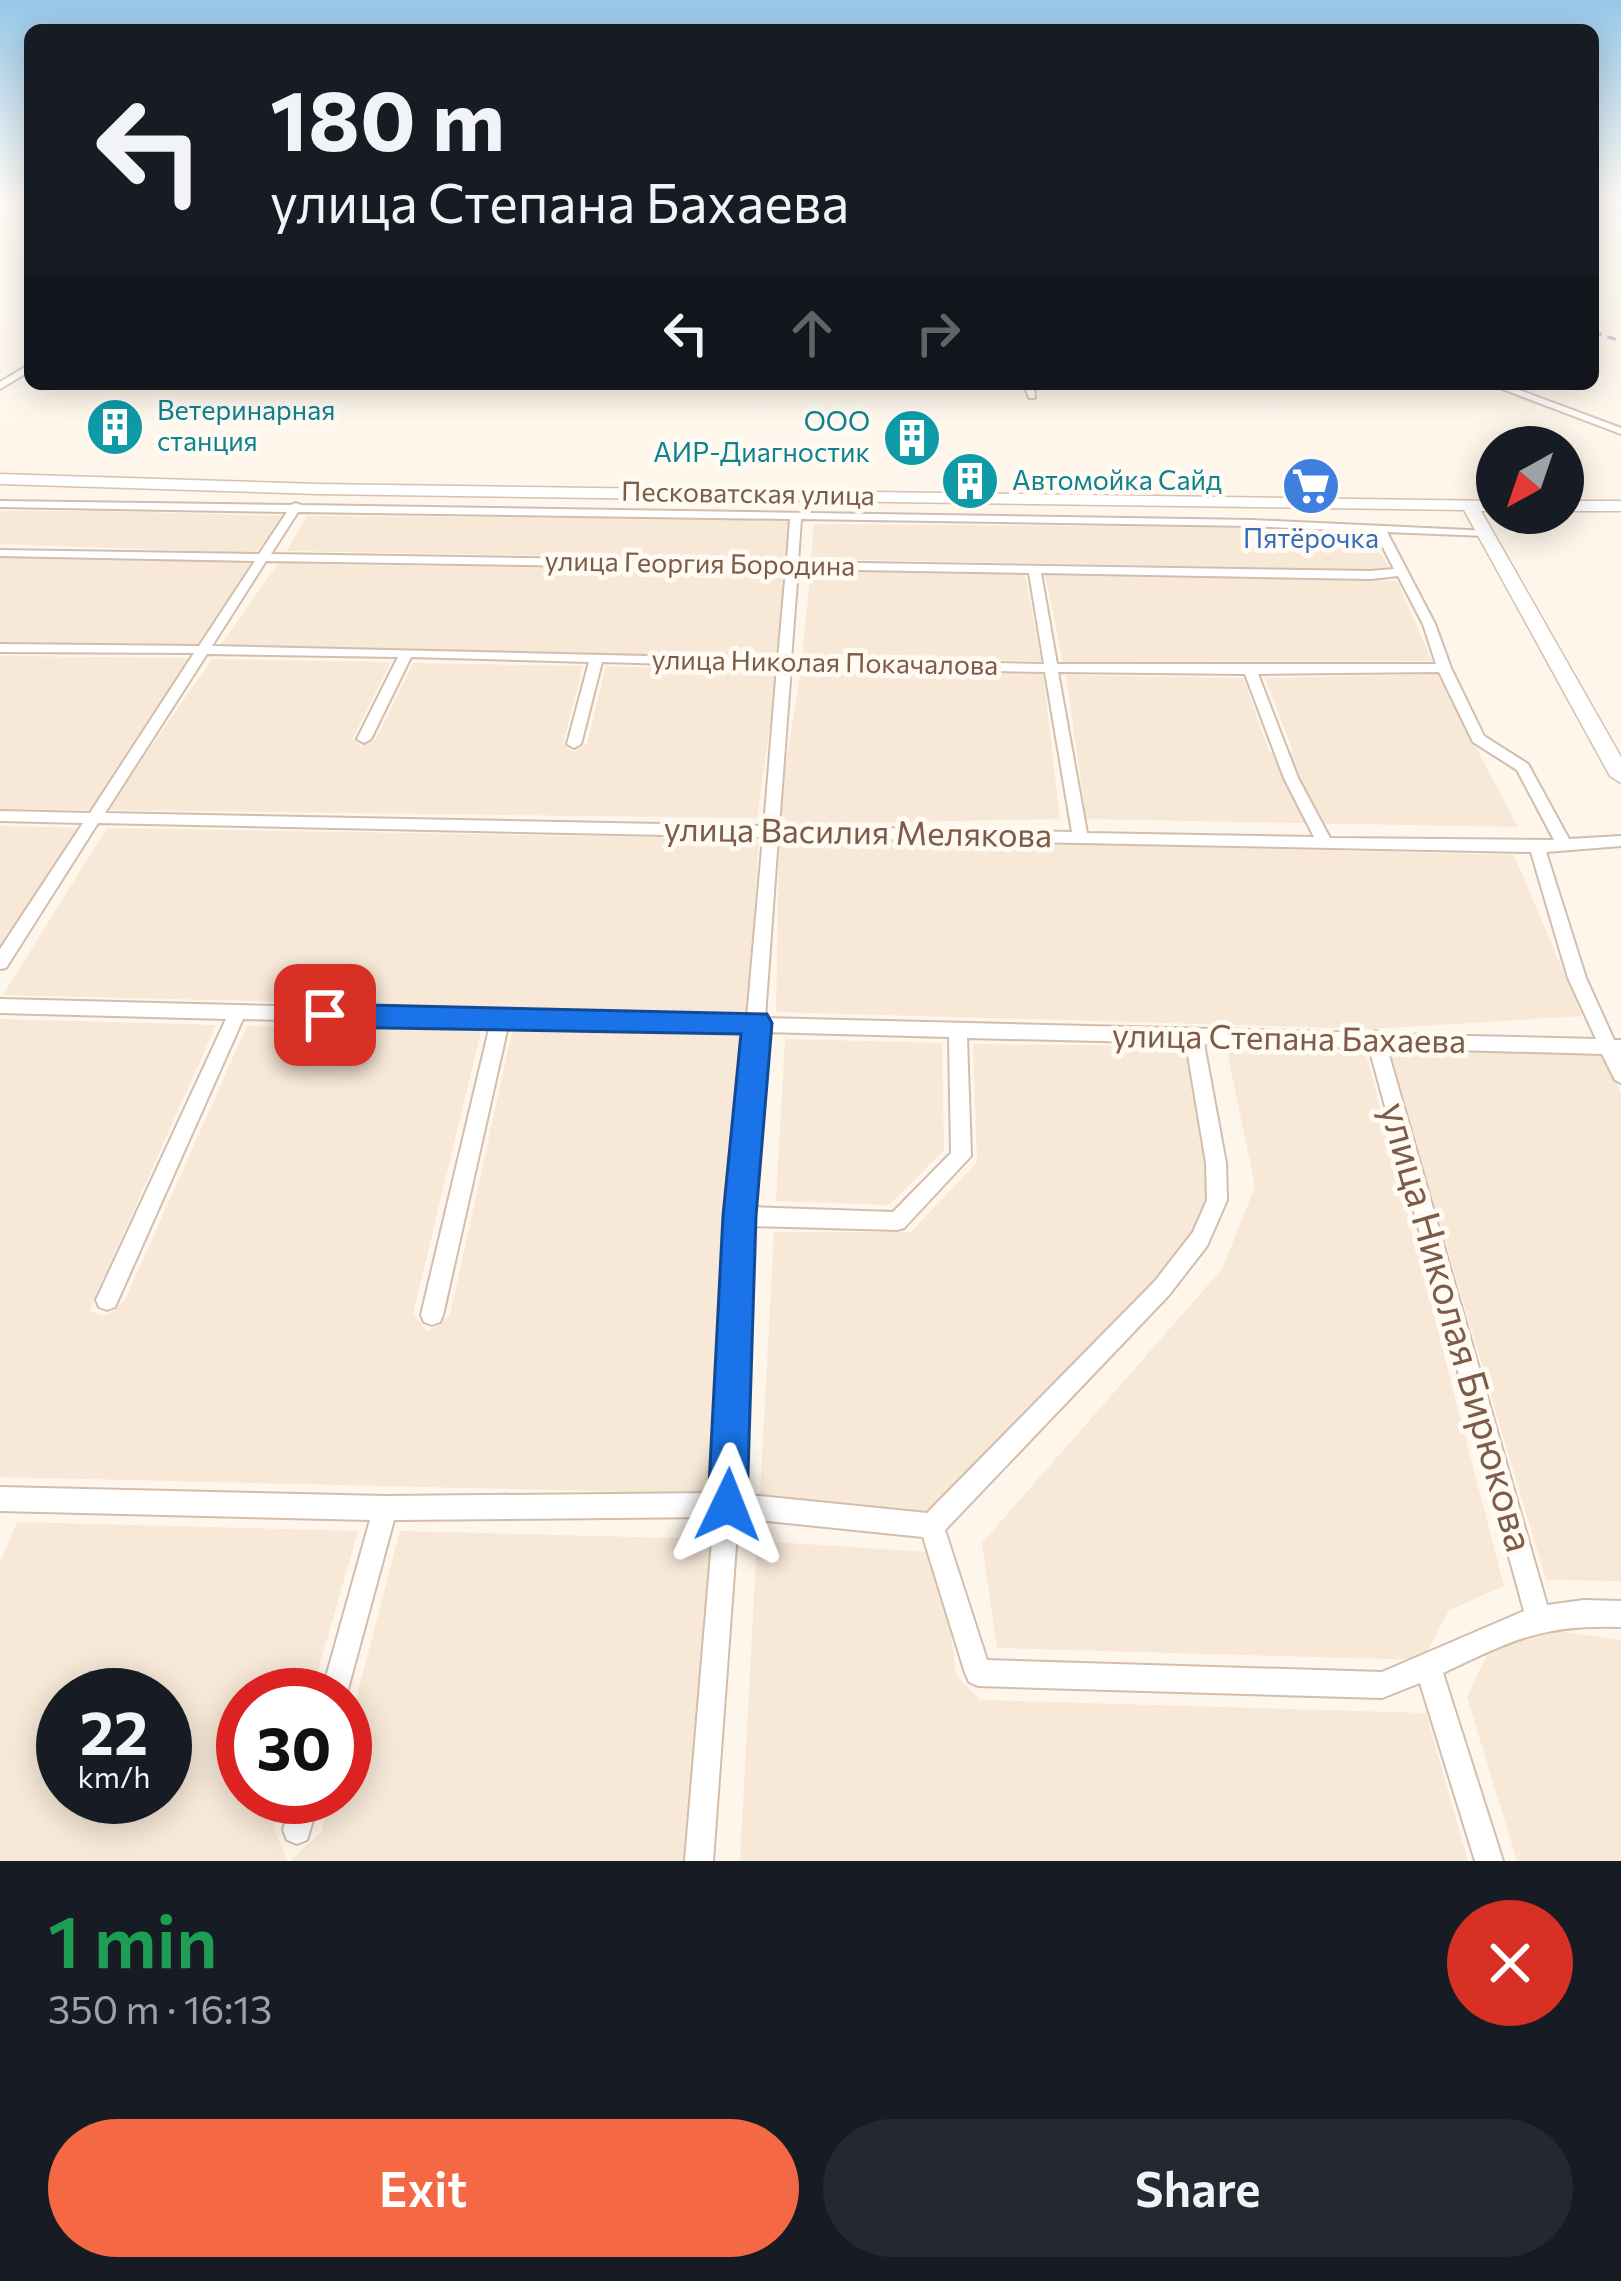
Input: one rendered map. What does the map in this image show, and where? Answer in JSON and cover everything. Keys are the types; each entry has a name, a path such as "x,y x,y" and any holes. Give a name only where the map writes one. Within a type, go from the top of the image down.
{"main road":[{"name":"Песковатская улица","path":"0,479 273,488 1476,506"},
{"path":"1471,506 1476,515"},
{"path":"1584,506 1621,506"},
{"path":"1487,534 1621,776"}],"street":[{"path":"1511,390 1621,430"},
{"path":"0,504 1252,523 1476,533"},
{"path":"0,963 296,506"},
{"path":"699,1861 728,1505 740,1216 796,517"},
{"path":"1380,530 1429,624 1478,739 1523,766 1563,842"},
{"name":"улица Георгия Бородина","path":"0,554 1401,572"},
{"path":"1034,569 1080,836"},
{"name":"улица Николая Покачалова","path":"0,648 204,648 1252,672 1444,668"},
{"path":"364,739 405,656"},
{"path":"574,745 596,660"},
{"path":"1252,672 1292,778 1324,841"},
{"name":"улица Василия Мелякова","path":"0,816 1537,847 1621,842"},
{"path":"1537,847 1577,978 1614,1046 1621,1076"},
{"name":"улица Степана Бахаева","path":"0,1006 1614,1046"},
{"path":"106,1300 237,1013"},
{"path":"432,1315 500,1020"},
{"path":"740,1216 898,1221 961,1156 958,1031"},
{"path":"932,1526 1162,1288 1200,1239 1216,1200 1216,1181 1194,1036"},
{"name":"улица Николая Бирюкова","path":"1375,1037 1538,1616"},
{"path":"2,1504 728,1505 932,1526"},
{"path":"341,1668 385,1508"},
{"path":"932,1526 978,1673 1382,1685 1429,1669 1474,1641 1538,1616 1575,1610 1621,1614"},
{"path":"1429,1669 1489,1861"},
{"path":"297,1830 299,1824"}],"shaded area":[{"path":"0,511 288,516 255,553 0,544"},
{"path":"307,516 790,519 787,560 287,551"},
{"path":"814,524 1254,527 1378,533 1377,548 1391,570 811,559"},
{"path":"0,557 260,561 198,646 0,643"},
{"path":"280,561 791,569 780,657 220,646"},
{"path":"811,569 1025,574 1041,661 802,657"},
{"path":"1045,574 1397,581 1432,661 1063,662"},
{"path":"0,656 190,658 92,810 0,809"},
{"path":"212,659 391,662 353,738 361,746 376,739 413,663 583,666 563,744 573,752 587,744 606,666 778,670 757,818 107,810"},
{"path":"801,670 1043,674 1060,819 790,824 778,810"},
{"path":"1437,674 1518,827 1086,819 1066,675 1243,678 1269,751 1284,759 1293,751 1265,678"},
{"path":"0,826 81,828 0,944"},
{"path":"107,828 759,839 748,1013 3,995"},
{"path":"779,837 1514,855 1582,1016 1373,1029 776,1012"},
{"path":"0,1019 216,1025 89,1311 106,1316 125,1300 247,1026 481,1031 413,1314 428,1332 450,1315 512,1032 746,1033 719,1494 0,1477"},
{"path":"785,1039 942,1043 944,1150 889,1205 776,1201"},
{"path":"973,1044 1185,1046 1210,1172 1202,1212 1182,1249 930,1511 760,1496 774,1232 911,1232 977,1162"},
{"path":"1387,1045 1604,1053 1621,1093 1621,1581 1546,1580"},
{"path":"1227,1050 1366,1054 1504,1586 1449,1610 1423,1660 997,1648 982,1543 1222,1269 1255,1187"},
{"path":"17,1522 358,1531 319,1668 216,1668 216,1824 275,1824 288,1861 0,1861 0,1562"},
{"path":"400,1531 715,1539 690,1861 290,1861 321,1832 323,1824 372,1824 372,1668 364,1668"},
{"path":"757,1541 941,1553 956,1675 980,1700 1426,1713 1468,1861 740,1861"},
{"path":"1543,1629 1621,1640 1621,1861 1517,1861 1467,1697 1487,1655"}],"railway":[{"path":"1599,334 1621,341"}],"place":[{"name":"Ветеринарная станция","path":"115,427"},
{"name":"ООО АИР-Диагностик","path":"912,438"},
{"name":"Автомойка Сайд","path":"970,481"},
{"name":"Пятёрочка","path":"1311,486"}],"route":[{"path":"325,1015 757,1023 740,1216 728,1505"}]}
